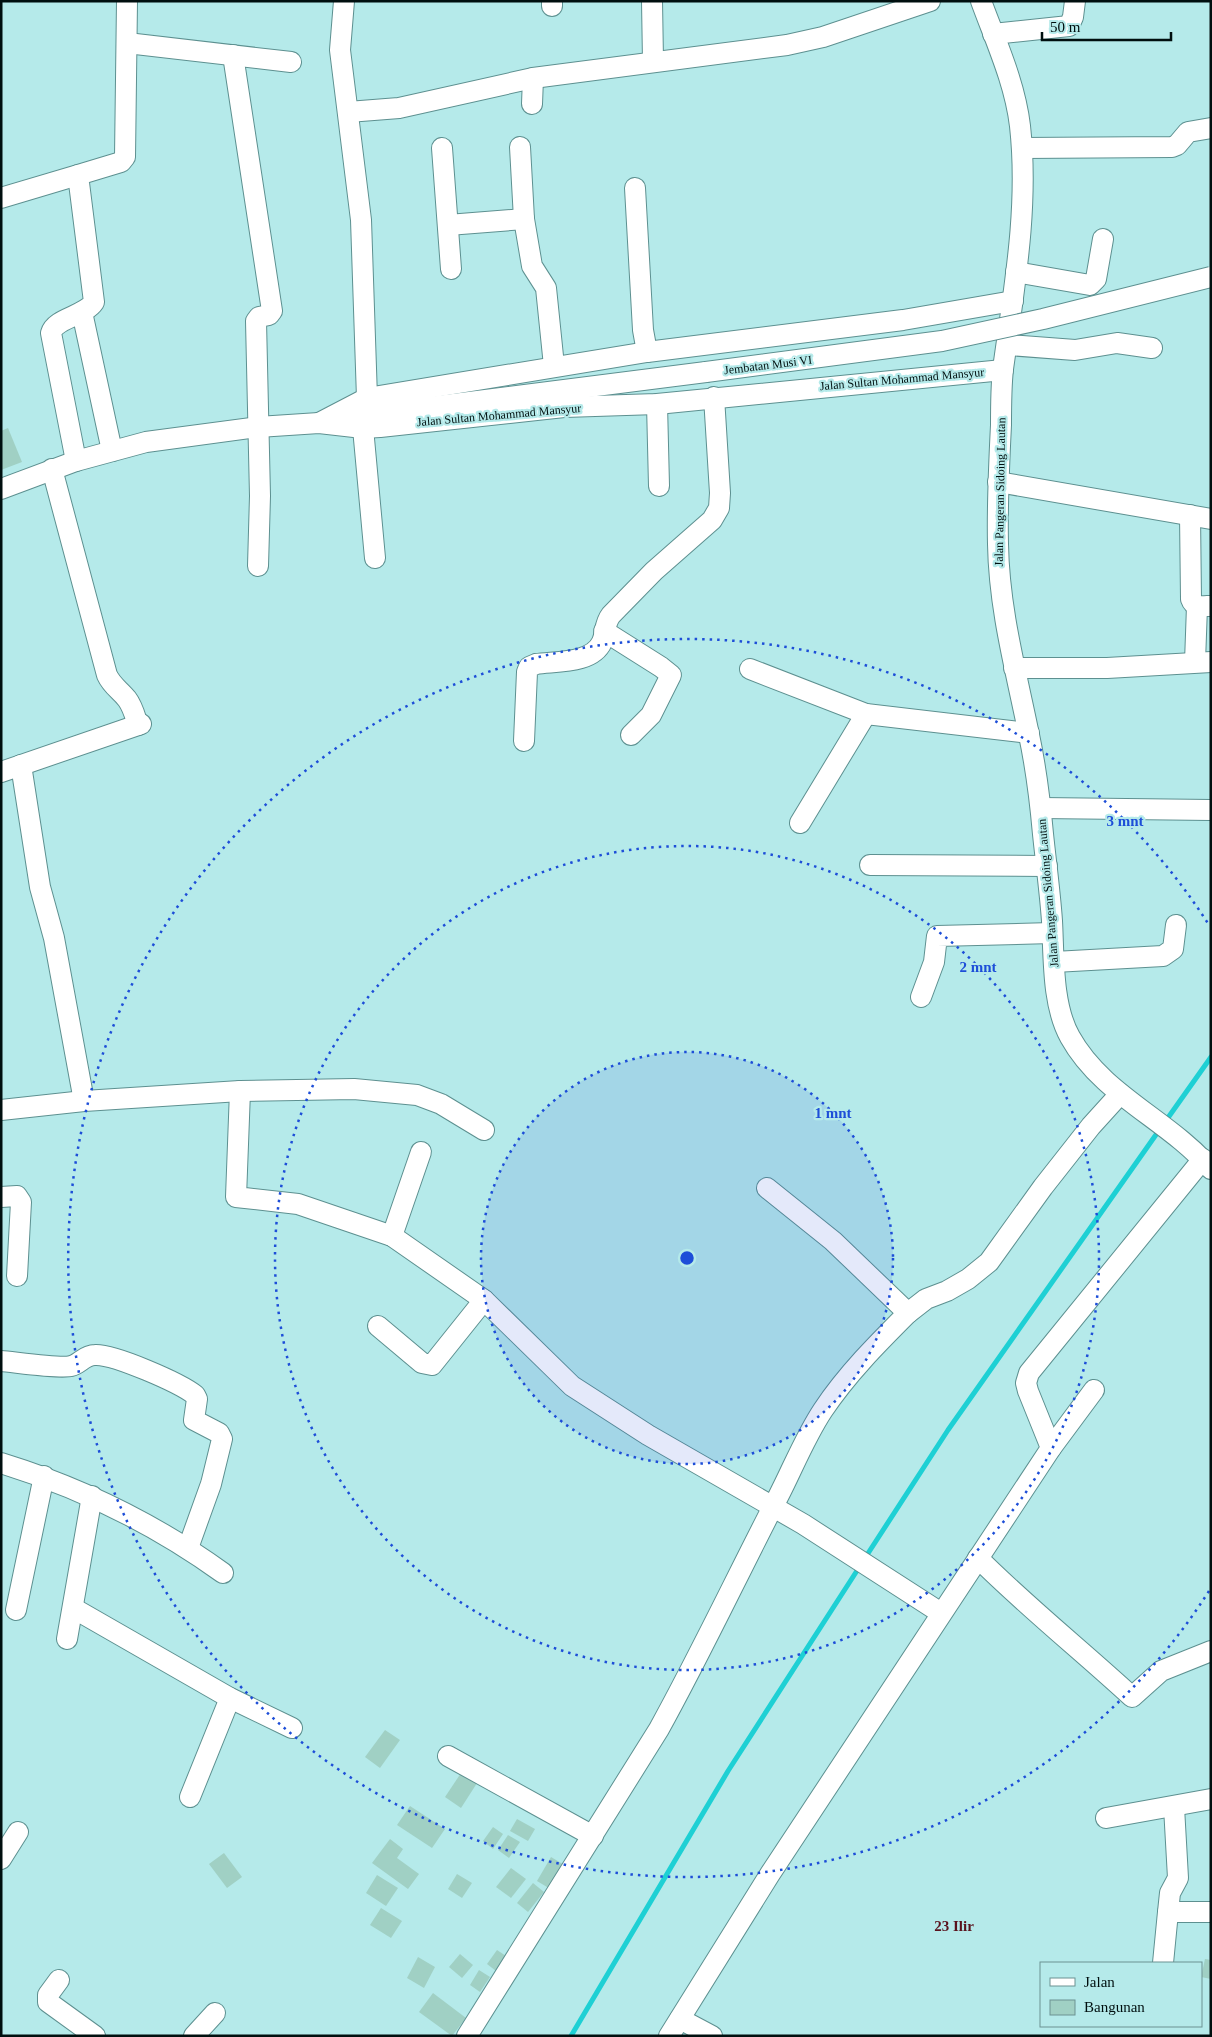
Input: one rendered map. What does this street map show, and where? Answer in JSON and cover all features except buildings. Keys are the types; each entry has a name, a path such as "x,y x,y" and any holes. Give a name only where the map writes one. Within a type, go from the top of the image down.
{"street":[{"path":"1,198 124,160 127,150 127,1"},
{"path":"344,1 340,50 361,220 367,398"},
{"path":"652,1 653,61"},
{"path":"348,112 398,108 533,78 787,45 823,37 930,1"},
{"name":"Jalan Pangeran Sidoing Lautan","path":"980,1 1014,95 1022,148 1022,187 1014,301 1003,370 998,482 999,577 1014,668 1029,733 1041,808 1059,1005 1068,1034 1084,1059 1120,1094 1205,1162"},
{"path":"993,34 1068,26 1073,17 1075,1"},
{"path":"127,43 291,62"},
{"path":"233,56 272,311 270,315 259,317 256,321 260,496 258,566"},
{"path":"532,104 533,78"},
{"path":"1022,148 1172,147 1177,145 1188,132 1211,128"},
{"path":"520,147 524,219 532,266 546,288 554,366"},
{"path":"442,148 451,268"},
{"path":"76,461 51,333 54,327 92,305 94,299 78,175"},
{"path":"635,188 643,330 648,352"},
{"path":"448,225 524,219"},
{"path":"1016,272 1090,285 1096,279 1103,239"},
{"name":"Jembatan Musi VI","path":"319,423 365,414 942,341 1043,319 1211,277"},
{"path":"319,423 367,398 554,366 648,352 903,320 1014,301"},
{"path":"82,312 112,451"},
{"path":"1008,345 1075,350 1117,343 1152,348"},
{"name":"Jalan Sultan Mohammad Mansyur","path":"1,489 76,461 146,442 258,427 319,423 363,428 564,407 616,407 657,404 1003,370"},
{"path":"524,741 527,672 529,667 536,664 582,658 599,646 610,615 654,571 706,526 718,508 720,501 719,460 714,397"},
{"path":"657,404 658,486"},
{"path":"363,428 375,558"},
{"path":"1,772 140,725 132,706 111,684 107,675 52,469"},
{"path":"998,482 1211,519"},
{"path":"1014,668 1107,668 1203,662 1204,606 1192,603 1191,599 1190,514"},
{"path":"604,631 661,667 671,676 652,715 631,735"},
{"path":"750,669 866,714 1029,733"},
{"path":"800,823 866,714"},
{"path":"22,765 40,887 54,938 84,1100"},
{"path":"1041,808 1211,810"},
{"path":"870,864 1047,866"},
{"path":"1054,962 1163,956 1172,949 1176,925"},
{"path":"921,997 934,962 937,936 1052,930"},
{"path":"1,1110 84,1100 240,1092 354,1089 417,1095 448,1107 484,1130"},
{"path":"240,1092 236,1197 298,1204 392,1236 484,1300 572,1386 648,1435 773,1506 941,1613"},
{"path":"467,2036 668,1713 810,1430 828,1403 860,1362 908,1313 926,1299 947,1291 968,1279 989,1262 1043,1187 1120,1094"},
{"path":"392,1236 421,1152"},
{"path":"1051,1448 1028,1392 1026,1383 1029,1374 1205,1162"},
{"path":"767,1188 833,1241 908,1313"},
{"path":"1,1197 15,1195 21,1202 17,1276"},
{"path":"378,1326 422,1363 432,1365 484,1300"},
{"path":"1,1361 69,1367 88,1356 97,1355 124,1361 195,1395 197,1399 194,1420 219,1434 222,1439 211,1484 188,1548"},
{"path":"712,2036 674,2028 770,1874 941,1613 1051,1448 1094,1390"},
{"path":"1,1463 44,1476 92,1496 143,1521 188,1548 223,1573"},
{"path":"16,1610 44,1476"},
{"path":"67,1638 92,1496"},
{"path":"978,1558 1016,1595 1132,1697 1162,1671 1211,1651"},
{"path":"73,1608 230,1698 292,1728"},
{"path":"190,1797 230,1698"},
{"path":"448,1756 593,1836"},
{"path":"1106,1818 1211,1800"},
{"path":"1163,1962 1169,1896 1178,1878 1174,1806"},
{"path":"1,1859 18,1832"},
{"path":"1168,1912 1211,1912"},
{"path":"59,1980 48,1995 48,2002 95,2036"},
{"path":"194,2036 215,2013"}],"waterway":[{"path":"1165,1122 1211,1057"},
{"path":"865,1558 948,1430 1160,1129"},
{"path":"571,2036 728,1771 860,1566"}],"district":[{"name":"23 Ilir","path":"954,1926"}]}
